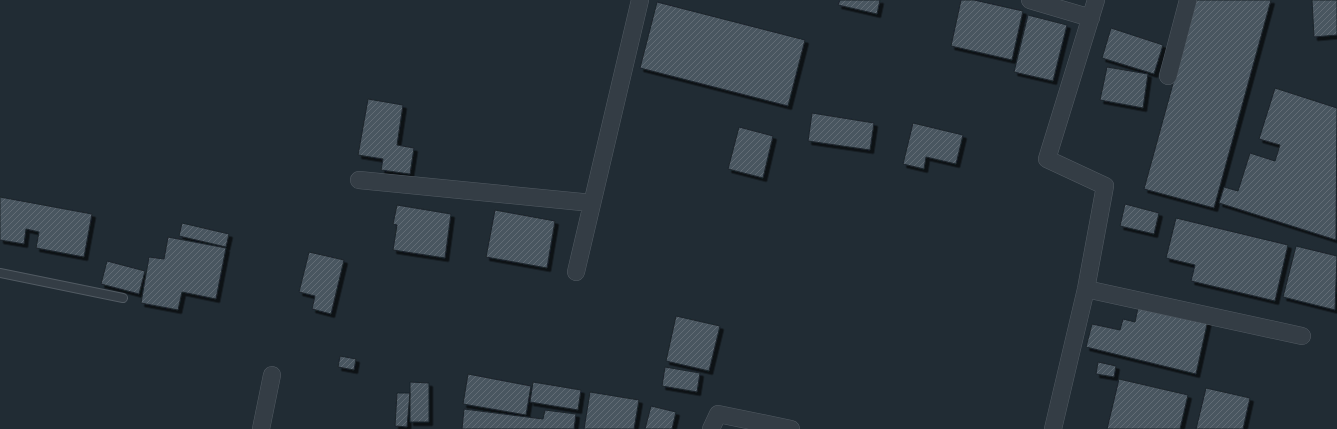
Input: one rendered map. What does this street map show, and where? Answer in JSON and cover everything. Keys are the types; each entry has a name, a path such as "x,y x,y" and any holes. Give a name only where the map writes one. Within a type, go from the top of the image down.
{"street":[{"path":"576,272 640,0"},
{"path":"1030,0 1091,18"},
{"path":"1053,429 1086,289 1105,186 1047,159 1096,0"},
{"path":"1168,76 1188,0"},
{"path":"359,180 592,203"},
{"path":"1086,289 1302,336"},
{"path":"261,429 272,375"},
{"path":"711,429 718,414 791,429"}],"lane":[{"path":"0,272 123,298"}],"building":[{"path":"840,0 880,0 877,14 838,5"},
{"path":"961,0 974,0 1023,11 1012,60 951,46"},
{"path":"1196,0 1271,0 1214,208 1144,189"},
{"path":"1312,0 1337,0 1337,35 1314,37"},
{"path":"657,2 805,40 788,106 640,68"},
{"path":"1028,15 1067,25 1053,81 1014,72"},
{"path":"1111,28 1163,45 1154,74 1102,58"},
{"path":"1107,67 1148,74 1143,108 1100,100"},
{"path":"1275,88 1337,108 1336,240 1219,203 1224,187 1238,191 1250,153 1275,161 1280,145 1259,139"},
{"path":"368,99 403,105 397,145 414,148 410,174 381,170 383,159 358,155"},
{"path":"812,113 874,123 870,150 808,141"},
{"path":"913,123 963,135 956,164 926,157 924,169 903,164"},
{"path":"739,127 773,136 763,178 728,169"},
{"path":"0,197 92,214 84,257 36,248 39,232 26,229 24,244 0,240"},
{"path":"1125,204 1159,213 1154,234 1120,226"},
{"path":"397,205 451,214 445,258 393,250 397,225 393,224"},
{"path":"495,210 555,221 547,268 486,257"},
{"path":"1176,218 1288,245 1275,301 1191,281 1195,265 1166,258"},
{"path":"182,223 229,234 226,247 179,236"},
{"path":"168,237 226,248 216,299 182,292 178,310 141,303 149,257 164,259"},
{"path":"1296,246 1337,256 1335,310 1283,297"},
{"path":"309,252 344,260 331,314 312,309 315,296 299,292"},
{"path":"107,261 145,271 139,294 101,284"},
{"path":"1139,303 1208,320 1196,374 1086,347 1092,324 1120,330 1123,319 1135,322"},
{"path":"676,316 720,326 709,371 666,361"},
{"path":"340,356 356,359 354,370 338,367"},
{"path":"1098,362 1116,366 1114,377 1096,374"},
{"path":"665,367 700,373 697,392 662,386"},
{"path":"468,374 531,386 526,415 463,404"},
{"path":"1119,379 1188,395 1180,429 1107,429"},
{"path":"410,382 429,383 429,422 410,422"},
{"path":"533,382 581,390 578,410 530,402"},
{"path":"1206,388 1250,398 1243,429 1196,429"},
{"path":"590,392 639,400 634,429 584,429"},
{"path":"397,393 410,393 407,427 395,426"},
{"path":"651,406 676,412 672,429 645,429"},
{"path":"464,409 543,419 545,410 576,414 574,429 462,429"}]}
